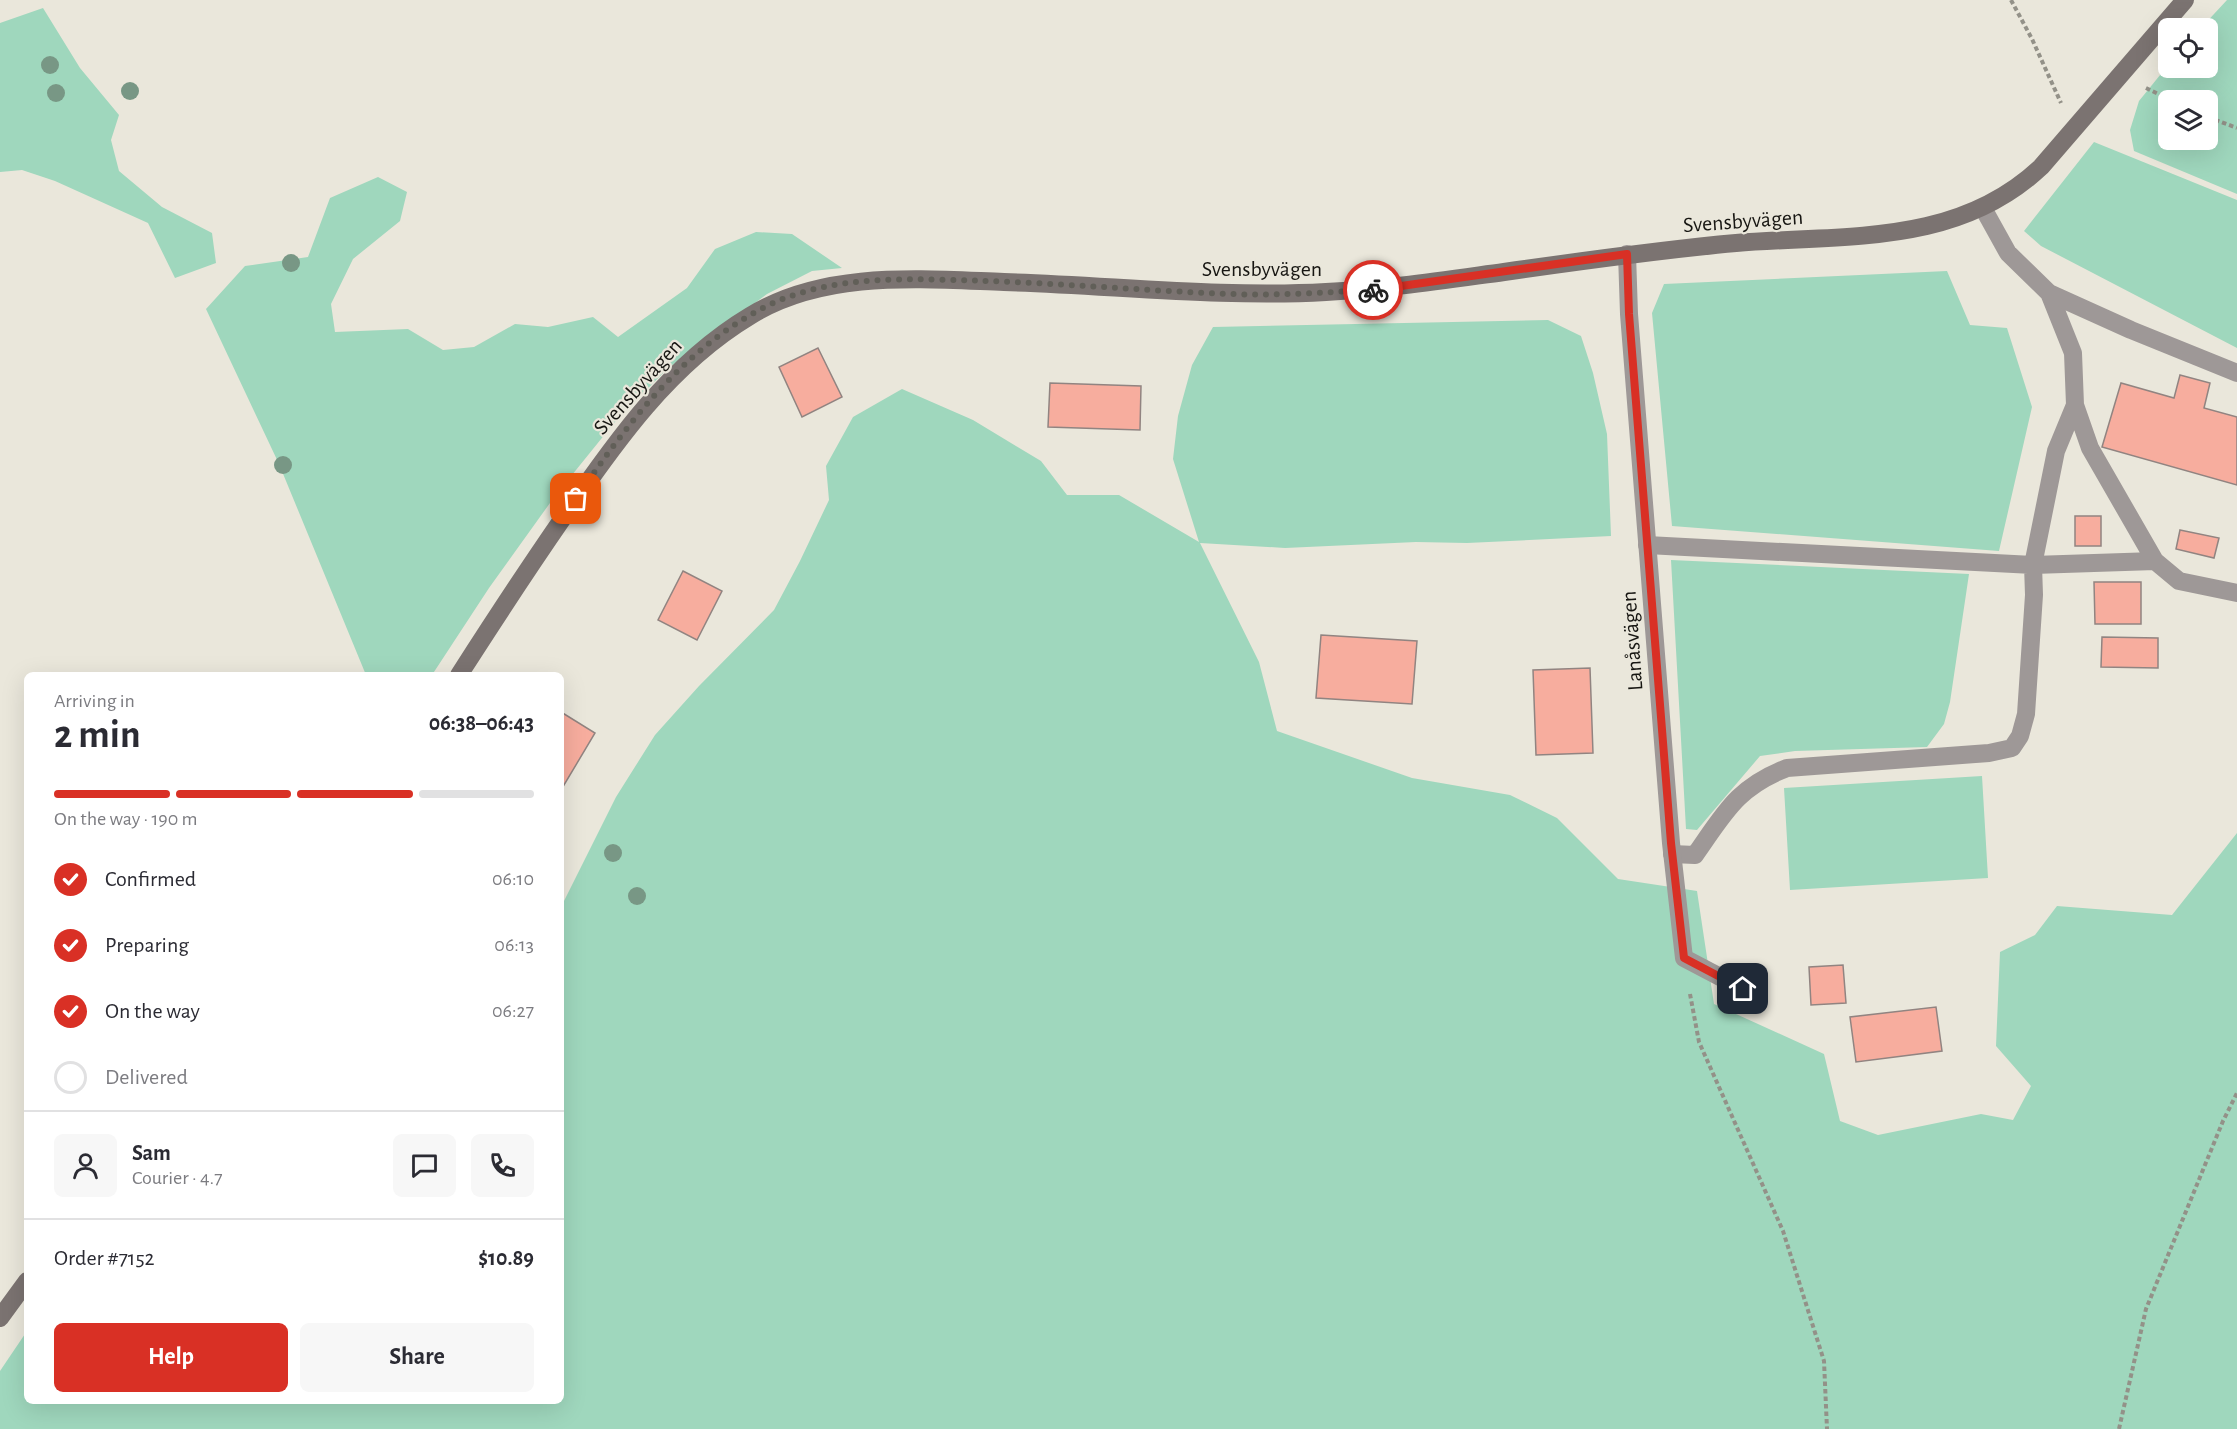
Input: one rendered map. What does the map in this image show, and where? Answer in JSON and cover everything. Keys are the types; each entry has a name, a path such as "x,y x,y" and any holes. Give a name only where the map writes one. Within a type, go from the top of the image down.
{"street":[{"name":"Svensbyvägen","path":"461,672 598,465 679,369 740,322 768,306 801,292 852,283 963,280 1233,294 1298,294 1387,289 1627,254 1738,243 1886,233 1958,219 2005,196 2041,167 2185,0"},
{"path":"1983,208 2008,253 2049,293 2131,330 2237,373"},
{"name":"Lanåsvägen","path":"1627,254 1629,314 1672,855 1684,958"},
{"path":"2049,293 2073,353 2075,405 2090,448 2155,561 2179,581 2237,593"},
{"path":"1672,855 1695,855 1735,798 1766,776 1787,768 1989,753 2012,748 2020,736 2026,714 2034,595 2033,565 2055,451 2075,405"},
{"path":"1647,545 2033,565 2155,561"},
{"path":"1684,958 1743,989"},
{"path":"0,1318 24,1285"}],"path":[{"path":"2011,0 2032,39 2056,94 2075,127"},
{"path":"2218,121 2237,128"},
{"path":"1684,958 1698,1042 1783,1231 1824,1361 1827,1429"},
{"path":"2119,1429 2146,1309 2223,1121 2237,1093"}],"green space":[{"path":"2227,0 2237,0 2237,194 2134,151 2130,130 2139,101 2158,78 2218,78 2218,18 2210,18"},
{"path":"43,8 80,68 119,115 111,140 119,171 162,207 212,233 216,263 175,278 148,223 55,181 22,170 0,172 0,23"},
{"path":"2094,142 2237,200 2237,348 2041,246 2024,231"},
{"path":"378,177 407,192 400,221 353,259 331,304 335,332 408,329 443,350 474,347 515,324 548,327 593,317 618,337 687,288 715,249 756,232 792,234 842,268 812,271 767,294 667,369 614,423 555,496 489,588 434,672 365,672 279,464 206,309 245,266 308,257 330,198"},
{"path":"1947,271 1970,325 2007,328 2032,407 1999,551 1672,526 1652,313 1664,284"},
{"path":"1548,320 1581,336 1593,373 1607,434 1611,536 1285,548 1200,543 1259,662 1277,731 1412,778 1510,795 1557,818 1618,879 1697,891 1714,1004 1824,1054 1840,1121 1878,1135 1981,1114 2013,1120 2031,1086 1996,1046 2000,952 2035,935 2057,906 2172,915 2237,833 2237,1429 0,1429 0,1371 24,1335 24,1404 564,1404 564,901 616,797 655,735 699,686 774,610 829,500 826,466 853,417 902,389 973,420 1041,461 1067,495 1119,495 1199,542 1173,459 1178,416 1192,365 1213,327"},
{"path":"1671,560 1969,574 1950,702 1944,724 1927,747 1795,751 1760,756 1697,830 1686,829"},
{"path":"1982,776 1988,878 1790,890 1784,788"}],"building":[{"path":"818,348 842,397 802,417 779,367"},
{"path":"2180,375 2210,383 2204,408 2237,417 2237,485 2102,447 2121,383 2174,398"},
{"path":"1050,383 1141,386 1140,430 1048,427"},
{"path":"2075,516 2101,516 2101,546 2075,546"},
{"path":"2180,530 2219,538 2214,558 2176,549"},
{"path":"683,571 722,591 697,640 658,620"},
{"path":"2094,582 2141,582 2141,624 2095,624"},
{"path":"1321,635 1417,641 1412,704 1316,698"},
{"path":"2102,637 2158,638 2158,668 2101,667"},
{"path":"1590,668 1593,753 1536,755 1533,670"},
{"path":"564,714 595,733 564,785"},
{"path":"1843,965 1846,1003 1811,1005 1809,967"},
{"path":"1936,1007 1942,1051 1856,1062 1850,1017"}],"way so far":[{"path":"576,499 598,465 679,369 749,316 801,292 852,283 895,280 963,280 1279,295 1373,290"}],"route":[{"path":"1373,290 1627,254 1629,314 1671,843 1684,958 1743,989"}]}
